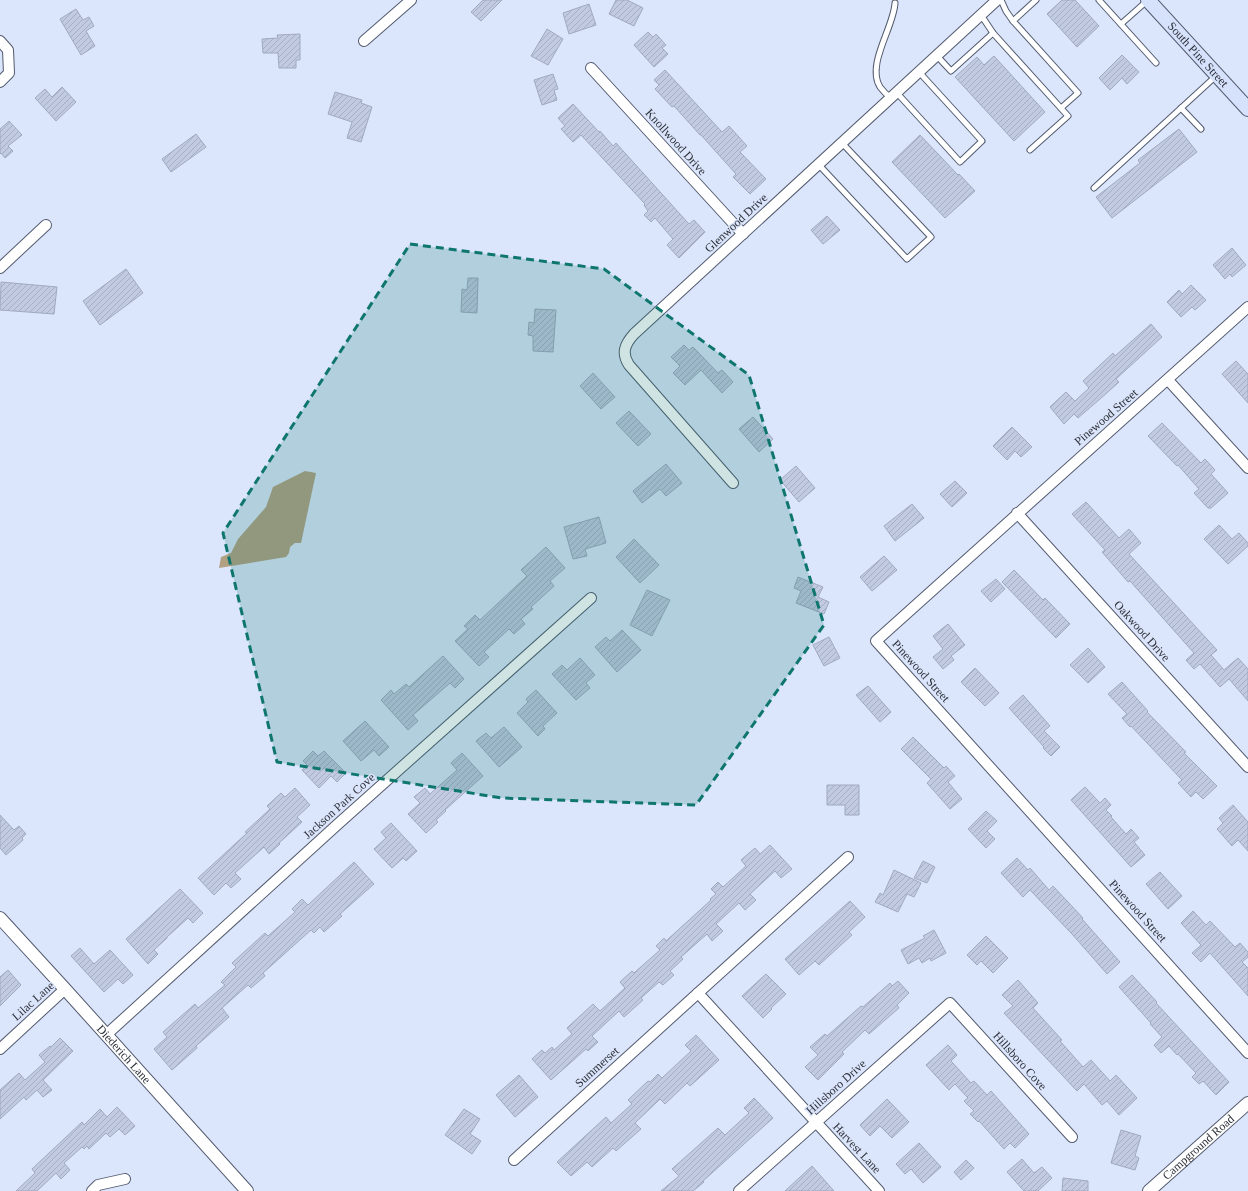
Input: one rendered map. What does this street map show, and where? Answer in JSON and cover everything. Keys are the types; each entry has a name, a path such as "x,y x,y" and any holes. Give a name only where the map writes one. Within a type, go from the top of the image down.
{"main road":[{"name":"South Pine Street","path":"1148,0 1248,110"}],"street":[{"path":"364,41 411,0"},
{"name":"Glenwood Drive","path":"733,483 629,365 624,355 626,344 634,334 997,0"},
{"path":"0,41 8,50 9,73 0,82"},
{"name":"Knollwood Drive","path":"591,68 743,234"},
{"path":"0,268 46,225"},
{"name":"Pinewood Street","path":"1248,307 876,641 1248,1053"},
{"path":"1168,380 1248,468"},
{"name":"Oakwood Drive","path":"1017,513 1248,767"},
{"name":"Jackson Park Cove","path":"106,1035 338,824 591,598"},
{"name":"Summerset","path":"514,1160 848,857"},
{"name":"Diederich Lane","path":"0,918 247,1191"},
{"name":"Lilac Lane","path":"0,1049 65,989"},
{"path":"698,993 816,1122"},
{"name":"Hillsboro Drive","path":"739,1191 950,1002"},
{"name":"Hillsboro Cove","path":"950,1002 1072,1137"},
{"name":"Campground Road","path":"1149,1191 1248,1103"},
{"name":"Harvest Lane","path":"816,1122 879,1191"},
{"path":"92,1191 98,1185 125,1180"}],"lane":[{"path":"1001,0 1013,21 1078,93 1061,108"},
{"path":"1013,21 1036,0"},
{"path":"1108,0 1101,2 1156,63"},
{"path":"1121,24 1148,0"},
{"path":"895,3 895,11 881,47 876,74 880,87 894,96 960,162 982,141 919,72"},
{"path":"981,15 994,33 1068,116 1030,150"},
{"path":"937,56 952,71 994,33"},
{"path":"1094,188 1217,75"},
{"path":"1181,108 1201,129"},
{"path":"818,165 907,259 931,236 842,142"}],"highlighted area":[{"path":"410,244 604,269 749,375 824,625 696,805 502,798 277,762 223,533"}],"shaded area":[{"path":"305,471 316,473 301,543 295,543 290,547 289,553 286,557 219,568 221,557 231,553 238,539 266,507 273,487"}],"building":[{"path":"483,0 502,0 481,21 471,12"},
{"path":"616,0 627,0 643,8 634,26 609,14"},
{"path":"1062,0 1075,0 1099,26 1077,47 1047,14"},
{"path":"589,4 596,25 569,34 563,13"},
{"path":"76,9 83,20 89,17 94,26 86,31 95,46 81,55 60,19"},
{"path":"547,29 563,39 548,65 531,56"},
{"path":"648,32 653,37 656,34 666,45 662,48 668,54 654,67 634,45"},
{"path":"300,34 300,60 296,60 296,68 279,68 278,53 263,53 262,39 278,38 277,35"},
{"path":"1122,55 1139,72 1127,84 1122,78 1110,90 1099,78"},
{"path":"994,56 1045,112 1014,141 955,77 977,57 984,65"},
{"path":"665,70 722,132 729,126 747,146 740,152 766,179 750,194 733,177 736,174 701,135 674,106 672,107 655,89 659,85 654,80"},
{"path":"553,74 558,89 554,90 557,100 542,105 534,80"},
{"path":"62,87 76,102 56,121 35,98 45,89 52,97"},
{"path":"335,92 362,100 361,103 372,107 361,142 347,138 352,122 328,114"},
{"path":"573,104 613,146 616,143 689,224 694,220 705,232 679,258 667,245 673,239 655,218 651,222 644,215 648,211 644,205 645,204 581,135 573,142 561,129 565,126 558,118"},
{"path":"9,121 22,135 8,146 13,151 5,158 1,153 0,154 0,129"},
{"path":"1179,129 1197,152 1112,218 1096,197 1140,163 1138,160"},
{"path":"196,134 206,147 171,172 162,159"},
{"path":"920,135 975,191 945,218 892,162"},
{"path":"827,216 840,230 823,244 811,230"},
{"path":"1232,248 1246,265 1232,277 1230,274 1225,279 1213,265"},
{"path":"126,269 143,293 100,325 83,301"},
{"path":"468,278 478,278 477,313 461,312 462,289 467,290"},
{"path":"1,282 57,287 54,314 0,310"},
{"path":"1191,285 1206,300 1195,310 1192,307 1181,317 1167,302 1179,290 1182,294"},
{"path":"535,309 556,310 553,352 533,351 533,336 528,335 529,322 534,323"},
{"path":"1151,324 1162,337 1116,379 1119,382 1100,399 1078,418 1074,414 1064,424 1050,407 1066,392 1075,401 1089,388 1083,381 1113,353 1115,356"},
{"path":"684,345 689,350 693,347 718,373 722,370 733,382 722,393 701,370 685,385 673,373 680,366 671,357"},
{"path":"1236,361 1248,374 1248,403 1222,374"},
{"path":"593,373 615,397 601,409 580,386"},
{"path":"629,411 651,434 638,446 616,423"},
{"path":"753,417 773,439 759,452 739,429"},
{"path":"1162,423 1201,463 1205,459 1215,470 1211,474 1228,493 1211,508 1208,508 1194,493 1199,489 1178,465 1177,466 1148,436"},
{"path":"1012,427 1032,447 1021,457 1015,451 1007,460 993,446"},
{"path":"666,464 682,483 666,496 660,489 642,503 633,491"},
{"path":"796,466 815,488 799,502 780,480"},
{"path":"955,481 967,493 952,507 940,494"},
{"path":"1086,502 1119,538 1129,529 1141,543 1129,554 1217,650 1211,655 1224,670 1238,658 1248,669 1248,701 1229,679 1220,687 1200,664 1194,669 1186,660 1194,653 1130,581 1128,582 1102,552 1105,550 1072,514"},
{"path":"912,504 924,518 895,541 884,526"},
{"path":"599,517 606,543 585,549 587,556 573,559 564,527"},
{"path":"1219,525 1232,539 1239,533 1248,543 1248,546 1228,564 1204,539"},
{"path":"634,539 659,565 640,583 616,557"},
{"path":"546,547 565,568 550,581 554,586 531,607 533,609 521,619 525,624 514,634 509,629 484,652 489,657 479,666 455,641 468,629 464,626 475,615 480,620 527,576 521,570"},
{"path":"884,556 897,570 872,591 860,577"},
{"path":"1014,570 1043,600 1045,598 1070,624 1056,638 1002,582"},
{"path":"798,577 823,587 818,597 829,602 824,614 796,603 801,591 794,588"},
{"path":"996,579 1005,589 991,602 981,591"},
{"path":"647,590 670,600 652,636 630,625"},
{"path":"948,624 965,645 951,656 954,660 943,669 933,657 943,649 933,636"},
{"path":"622,630 641,650 617,672 595,647 606,637 610,641"},
{"path":"829,637 840,658 824,666 813,645"},
{"path":"1088,648 1105,667 1088,683 1070,665"},
{"path":"443,656 464,679 455,688 450,683 413,715 418,721 408,730 381,700 391,690 394,694 406,684 409,687"},
{"path":"580,658 595,675 586,683 590,688 576,700 552,674 562,665 567,670"},
{"path":"975,668 999,693 985,706 961,682"},
{"path":"1122,682 1148,711 1147,712 1186,752 1184,753 1217,786 1203,799 1196,792 1191,797 1178,783 1182,780 1122,718 1127,714 1108,694"},
{"path":"868,686 891,712 880,722 856,695"},
{"path":"536,690 557,713 543,726 545,729 538,736 517,713 528,702 526,699"},
{"path":"1023,695 1050,726 1044,731 1060,747 1051,756 1009,708"},
{"path":"365,721 389,747 379,756 374,750 361,761 343,741"},
{"path":"504,727 522,747 499,767 476,741 486,733 491,738"},
{"path":"913,737 944,768 946,766 955,776 948,782 962,799 950,809 927,783 931,779 901,749"},
{"path":"313,751 318,756 324,751 346,773 337,782 331,776 319,788 302,770 307,765 303,761"},
{"path":"462,753 483,776 445,810 446,811 436,820 438,822 426,833 408,814 420,803 414,797 425,788 430,794 457,770 451,763"},
{"path":"827,785 859,785 859,815 845,815 845,805 827,805"},
{"path":"1085,787 1100,803 1105,798 1111,805 1106,810 1126,834 1131,829 1139,838 1134,842 1145,855 1131,867 1071,800"},
{"path":"295,788 310,805 297,817 302,822 269,854 264,847 235,873 241,879 231,888 226,883 214,895 198,878 247,833 245,832 270,809 267,806 281,793 285,797"},
{"path":"1233,805 1248,822 1248,851 1238,840 1232,846 1217,829 1223,823 1219,818"},
{"path":"986,811 997,821 987,831 995,839 986,848 968,829"},
{"path":"0,815 14,830 19,826 26,834 22,838 23,840 6,855 0,848"},
{"path":"391,823 417,851 406,861 403,858 392,868 374,849 386,838 381,832"},
{"path":"770,845 792,869 781,878 775,871 750,894 756,900 745,910 739,903 716,924 723,931 712,941 707,934 681,957 683,959 670,971 674,975 663,985 659,982 641,998 643,1000 624,1017 619,1011 592,1036 598,1042 588,1051 586,1049 551,1080 532,1059 542,1050 545,1053 552,1047 554,1050 572,1034 567,1028 593,1004 600,1011 625,988 620,982 632,971 634,973 660,950 656,946 664,938 666,941 711,900 710,899 716,894 711,889 718,882 723,887 746,866 741,860 755,848 760,854"},
{"path":"1017,858 1028,870 1030,868 1049,890 1053,886 1083,918 1082,919 1120,962 1107,974 1072,934 1030,890 1023,897 1001,873"},
{"path":"923,861 935,867 927,883 914,878"},
{"path":"354,862 374,884 340,914 342,916 324,932 320,927 314,933 311,930 263,973 265,976 251,988 248,985 222,1008 229,1017 196,1046 197,1048 172,1070 154,1049 167,1037 163,1032 195,1004 198,1008 225,985 221,982 236,967 232,963 265,933 268,936 295,912 292,909 302,899 308,905"},
{"path":"894,870 921,883 914,897 907,894 898,912 875,902 880,893 883,895"},
{"path":"1160,872 1182,896 1168,909 1146,884"},
{"path":"180,889 203,913 193,923 188,918 167,937 154,950 158,954 148,964 126,939"},
{"path":"850,901 865,917 849,932 852,935 819,965 815,961 799,975 785,959"},
{"path":"1193,911 1206,925 1210,921 1235,947 1240,943 1248,952 1248,957 1242,962 1248,968 1248,996 1210,953 1201,962 1192,953 1201,945 1181,923"},
{"path":"934,930 946,953 931,961 930,958 922,963 919,958 908,964 901,950 925,938 923,936"},
{"path":"986,936 1008,958 993,973 981,961 977,965 967,955"},
{"path":"80,948 94,964 110,950 133,975 123,984 118,979 104,992 71,956"},
{"path":"8,970 21,985 0,1006 0,977"},
{"path":"766,974 786,994 763,1018 742,996"},
{"path":"1132,975 1229,1082 1216,1095 1203,1081 1199,1084 1192,1077 1196,1073 1169,1046 1161,1053 1154,1045 1162,1037 1119,987"},
{"path":"1018,980 1038,1003 1033,1008 1062,1040 1060,1041 1083,1067 1091,1060 1110,1081 1116,1075 1137,1098 1119,1115 1107,1101 1102,1105 1084,1084 1077,1091 1004,1013 1013,1006 1002,995"},
{"path":"898,981 909,993 897,1005 899,1008 869,1034 865,1030 842,1052 844,1054 818,1080 805,1067 818,1055 810,1047 825,1034 827,1036 890,983 892,986"},
{"path":"696,1035 719,1060 690,1086 687,1083 665,1104 660,1099 635,1123 641,1129 616,1151 613,1148 592,1167 587,1162 571,1176 557,1162 606,1117 611,1123 632,1104 628,1100 648,1081 650,1082 658,1074 662,1078 691,1051 685,1045"},
{"path":"60,1038 73,1051 43,1080 52,1090 43,1097 37,1090 26,1100 24,1097 0,1119 0,1090 19,1073 25,1080 45,1062 39,1055 50,1046 51,1047"},
{"path":"948,1045 957,1055 951,1061 971,1083 974,1081 987,1095 991,1091 1029,1134 1015,1148 1010,1143 1004,1149 979,1121 978,1122 970,1114 974,1111 964,1101 968,1098 955,1084 949,1090 926,1065"},
{"path":"519,1075 538,1097 515,1117 496,1095"},
{"path":"754,1098 773,1118 693,1191 661,1191 679,1176 672,1169 718,1128 725,1135 749,1113 744,1108"},
{"path":"887,1099 909,1122 892,1138 880,1126 870,1136 860,1125"},
{"path":"117,1107 135,1126 125,1135 119,1129 110,1137 106,1133 89,1149 87,1146 84,1149 82,1147 64,1163 70,1170 61,1179 56,1173 37,1191 16,1191 35,1173 32,1169 82,1122 84,1125 100,1109 107,1117"},
{"path":"464,1109 480,1119 470,1134 481,1141 472,1154 445,1135"},
{"path":"1121,1130 1141,1136 1135,1156 1139,1158 1135,1170 1111,1163"},
{"path":"919,1143 941,1167 923,1183 911,1169 905,1174 896,1164"},
{"path":"1022,1159 1034,1173 1042,1167 1052,1178 1038,1191 1024,1191 1007,1172"},
{"path":"966,1160 974,1168 961,1180 954,1172"},
{"path":"812,1166 834,1191 785,1191"},
{"path":"1063,1178 1088,1181 1088,1191 1062,1191"}]}
